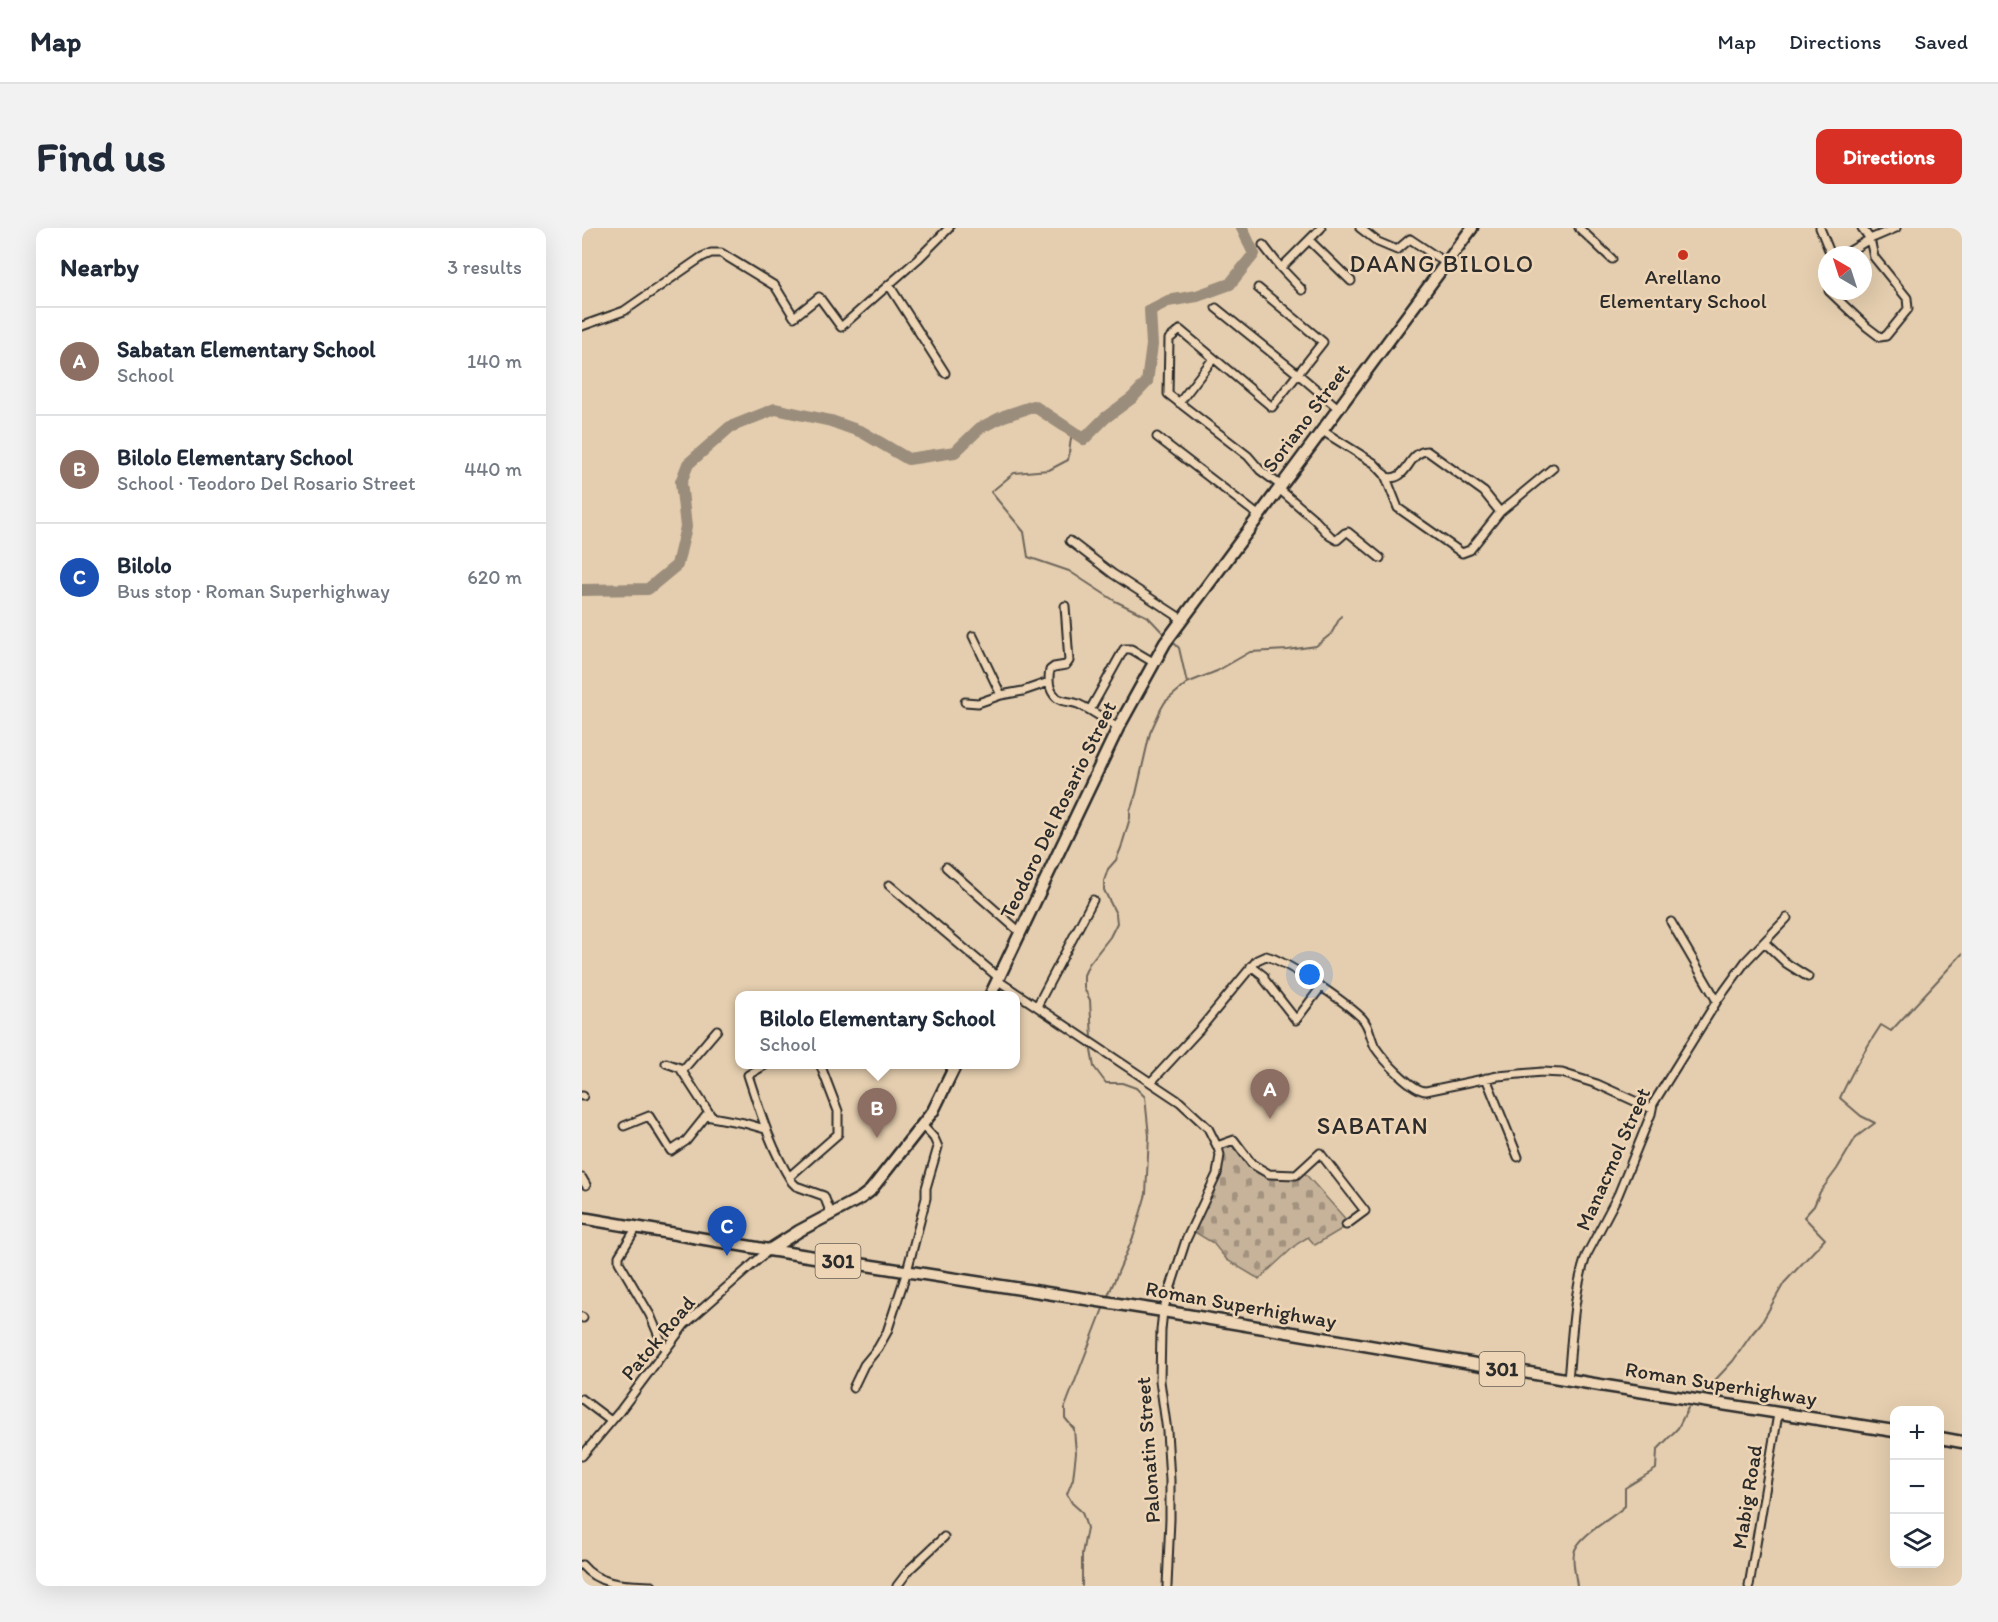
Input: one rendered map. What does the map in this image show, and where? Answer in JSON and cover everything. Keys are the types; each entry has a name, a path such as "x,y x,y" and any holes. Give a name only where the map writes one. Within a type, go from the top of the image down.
{"main road":[{"name":"Soriano Street","path":"1165,643 1472,228"},
{"name":"Teodoro Del Rosario Street","path":"992,991 1118,728 1165,643"},
{"path":"769,1250 870,1191 933,1111 954,1069"},
{"name":"Roman Superhighway","path":"582,1218 769,1250 1163,1311 1568,1380 1890,1430"},
{"path":"1944,1439 1962,1442"}],"street":[{"path":"582,327 624,311 702,257 711,253 721,253 776,286 794,317 819,297 841,327 918,259 949,228"},
{"path":"1281,268 1321,228"},
{"path":"1360,228 1378,242 1397,250 1410,239 1446,263"},
{"path":"1580,228 1612,259"},
{"path":"1820,228 1828,246"},
{"path":"1862,228 1870,239 1872,246"},
{"path":"1858,246 1896,228"},
{"path":"1310,241 1351,281"},
{"path":"1263,245 1302,290"},
{"path":"1838,300 1880,337 1886,336 1906,312 1909,304 1907,298 1874,257 1872,248"},
{"path":"889,285 945,373"},
{"path":"1258,288 1323,342 1272,407 1180,330 1170,339 1168,394 1248,456 1333,538 1337,540 1348,532 1380,558"},
{"path":"1216,308 1338,408"},
{"path":"1179,403 1213,358"},
{"path":"1321,430 1374,463 1386,477 1398,508 1462,553 1470,550 1500,512 1553,468"},
{"path":"1157,437 1258,515"},
{"path":"1386,477 1393,479 1398,477 1418,455 1427,451 1484,492 1500,512"},
{"path":"1070,541 1113,574 1182,619"},
{"path":"1065,606 1069,661 1066,665 1051,669 1049,682 1054,694 1058,699 1069,700 1118,728"},
{"path":"973,636 1001,695"},
{"path":"1090,711 1124,649 1129,648 1153,662"},
{"path":"965,702 978,703 1049,682"},
{"path":"946,867 1020,932"},
{"path":"889,885 998,979 1015,991"},
{"path":"1037,1006 1093,900"},
{"name":"Manacmol Street","path":"1568,1380 1574,1321 1583,1267 1618,1195 1652,1114 1656,1099 1717,1001 1746,961 1787,918"},
{"path":"1671,922 1717,1001"},
{"path":"1764,942 1786,963 1808,977"},
{"path":"1151,1082 1200,1029 1258,958 1268,956 1321,987 1361,1017 1380,1053 1404,1079 1420,1091 1486,1078 1542,1072 1562,1073 1597,1084 1652,1109"},
{"path":"1251,966 1264,976 1296,1020 1321,987"},
{"path":"1020,994 1151,1082 1202,1121 1217,1146 1234,1140 1252,1164 1269,1174 1296,1175 1320,1153 1365,1211 1346,1225"},
{"path":"682,1071 717,1030"},
{"path":"666,1063 678,1066 711,1116"},
{"path":"759,1069 748,1074 762,1113 765,1129 789,1177 796,1186 824,1196 831,1214"},
{"path":"789,1177 838,1134 836,1128 838,1111 822,1069"},
{"path":"1486,1078 1518,1157"},
{"path":"624,1126 649,1116 670,1151 686,1141 704,1118 711,1116 765,1129"},
{"path":"853,1389 864,1365 887,1332 907,1270 926,1198 926,1188 938,1149 936,1142 922,1125"},
{"name":"Palonatin Street","path":"1167,1586 1170,1480 1159,1367 1163,1311 1186,1240 1217,1174 1220,1155 1217,1146"},
{"path":"637,1227 619,1256 619,1262 650,1315 665,1350"},
{"name":"Patok Road","path":"582,1456 691,1317 769,1250"},
{"path":"582,1399 611,1421"},
{"name":"Mabig Road","path":"1749,1586 1778,1414"},
{"path":"897,1586 910,1569 944,1537"},
{"path":"582,1565 592,1576 602,1581 652,1586"}],"green space":[{"path":"1234,1142 1267,1176 1296,1176 1302,1170 1350,1224 1315,1245 1308,1237 1297,1244 1259,1279 1227,1260 1213,1243 1193,1231 1208,1198 1220,1146"}],"waterway":[{"path":"582,590 648,589 677,565 686,527 681,482 688,464 730,427 775,409 831,421 862,432 908,459 955,452 980,428 1004,416 1034,406 1084,439 1105,418 1132,398 1147,382 1152,345 1150,310 1168,301 1197,296 1230,284 1254,254 1242,228"},
{"path":"1072,431 1068,460 1049,470 1014,473 991,492 1024,532 1028,557 1069,571 1115,601 1148,617 1166,636"},
{"path":"1092,1039 1090,1000 1084,988 1084,975 1117,923 1116,914 1104,890 1104,881 1108,869 1116,860 1121,848 1150,733 1165,702 1187,683 1217,671 1250,652 1316,646 1331,634 1341,616"},
{"path":"1170,639 1179,648 1187,683"},
{"path":"1703,1393 1733,1361 1762,1322 1784,1283 1825,1239 1804,1217 1814,1206 1820,1192 1856,1137 1875,1123 1861,1116 1840,1098 1864,1052 1881,1025 1891,1031 1962,954"},
{"path":"1090,1045 1094,1067 1106,1083 1122,1083 1136,1088 1145,1097 1149,1136 1146,1194 1134,1235 1107,1298"},
{"path":"1082,1586 1082,1554 1087,1528 1082,1512 1072,1503 1067,1494 1073,1479 1076,1453 1074,1429 1065,1418 1065,1407 1104,1306"},
{"path":"1577,1586 1573,1561 1577,1546 1588,1534 1625,1506 1625,1488 1656,1469 1657,1450 1678,1428 1688,1408"}],"place":[{"name":"Arellano Elementary School","path":"1683,255"},
{"name":"Sabatan Elementary School","path":"1270,1119"},
{"name":"Bilolo Elementary School","path":"877,1138"},
{"name":"Bilolo","path":"727,1256"}],"district":[{"name":"DAANG BILOLO","path":"1442,264"},
{"name":"SABATAN","path":"1373,1126"}]}
